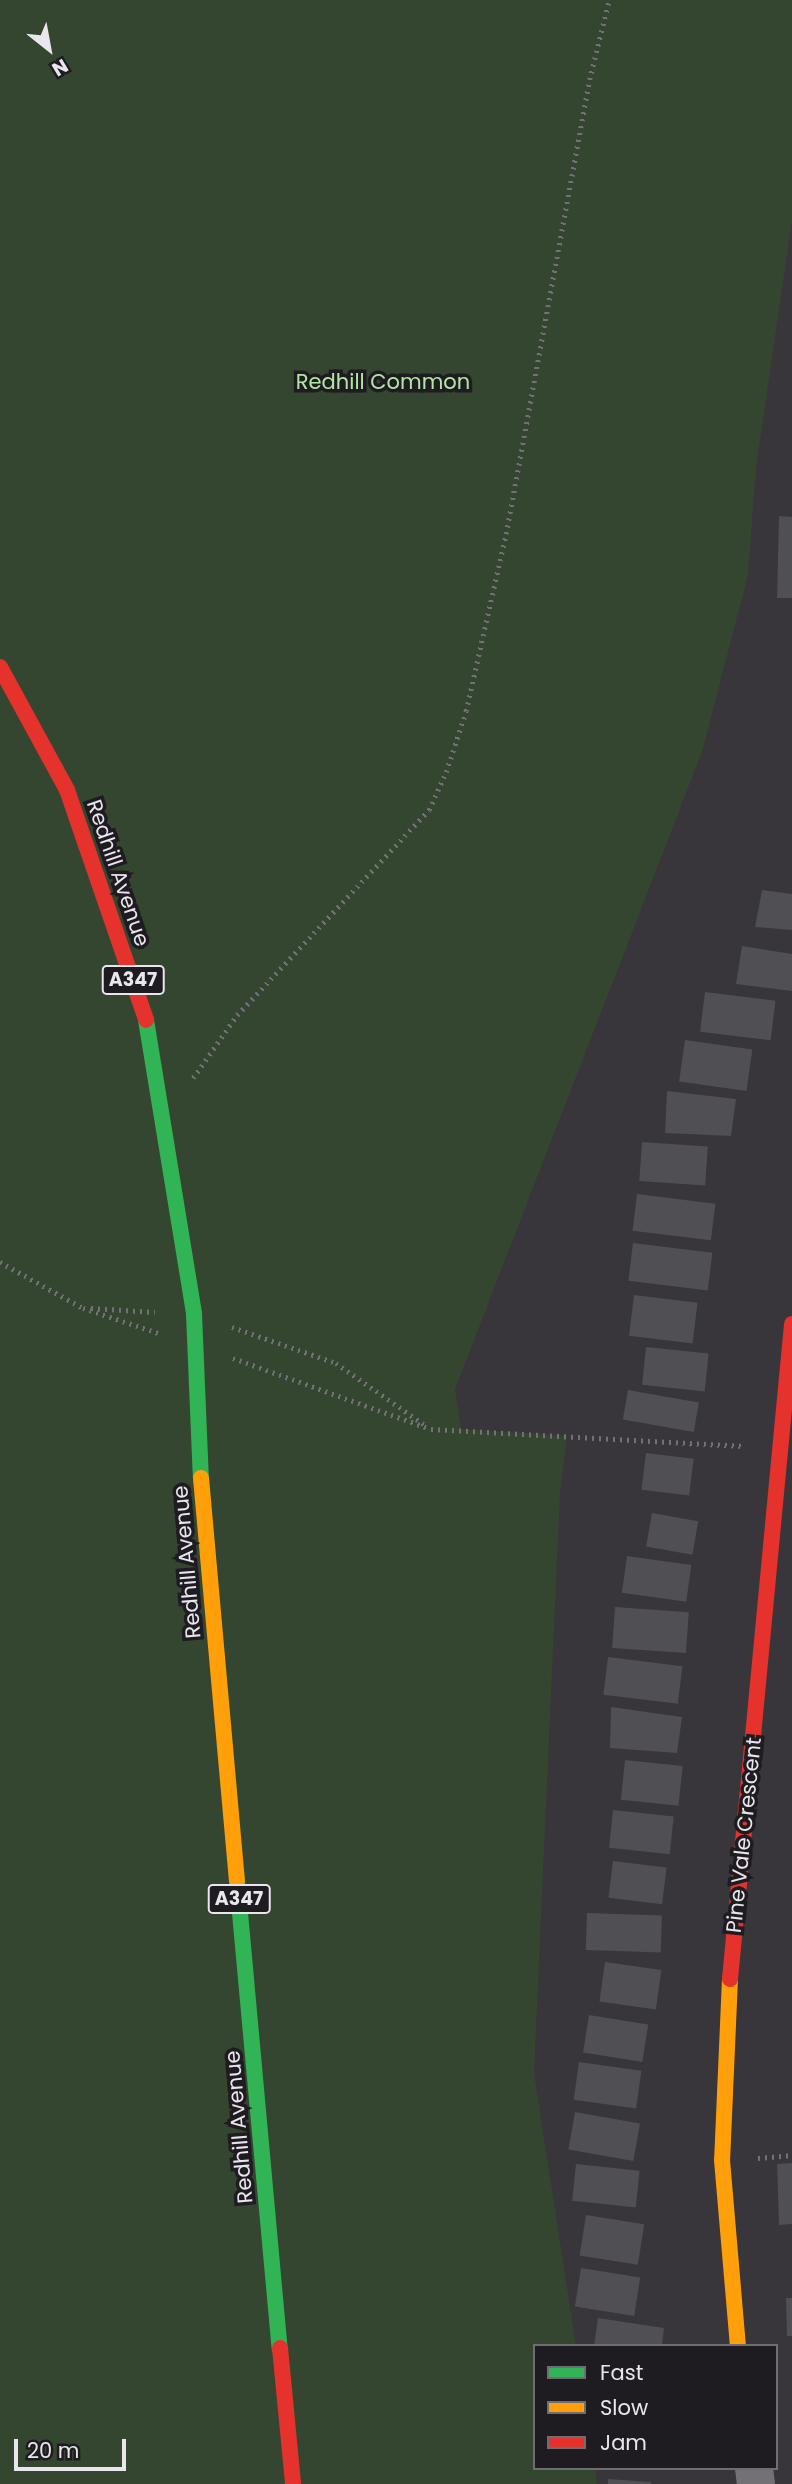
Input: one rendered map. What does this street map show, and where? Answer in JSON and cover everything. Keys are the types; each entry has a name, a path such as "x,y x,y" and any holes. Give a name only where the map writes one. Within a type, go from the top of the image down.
{"main road":[{"name":"Redhill Avenue","path":"0,667 67,790 145,1016 194,1314 202,1498 293,2484"},
{"name":"Pine Vale Crescent","path":"738,2344 722,2160 733,1945 792,1324"}],"path":[{"path":"163,1122 237,1015 429,810 446,772 466,711 506,534 591,73 609,0"},
{"path":"0,1262 83,1308 162,1334"},
{"path":"83,1308 194,1314 337,1363 431,1429"},
{"path":"227,1356 431,1429 781,1448"}],"green space":[{"name":"Redhill Common","path":"0,0 792,0 792,220 756,468 748,575 702,752 455,1389 461,1429 567,1436 560,1493 534,2073 576,2344 533,2344 533,2470 595,2470 597,2484 0,2484"}],"building":[{"path":"779,516 792,517 792,598 777,598"},
{"path":"762,890 792,894 792,930 755,927"},
{"path":"742,946 792,954 792,991 736,984"},
{"path":"705,992 775,1001 771,1040 700,1032"},
{"path":"685,1040 752,1049 746,1091 679,1082"},
{"path":"667,1091 736,1099 731,1136 665,1133"},
{"path":"642,1142 708,1147 705,1186 639,1181"},
{"path":"637,1194 715,1204 711,1240 632,1231"},
{"path":"633,1243 712,1253 708,1290 628,1281"},
{"path":"634,1295 698,1303 693,1343 629,1336"},
{"path":"646,1347 709,1354 705,1391 642,1385"},
{"path":"628,1390 699,1403 694,1432 623,1420"},
{"path":"646,1453 694,1459 689,1496 641,1490"},
{"path":"652,1513 698,1521 692,1555 646,1546"},
{"path":"627,1556 691,1565 686,1602 622,1593"},
{"path":"615,1607 689,1612 686,1653 612,1648"},
{"path":"608,1657 682,1666 678,1704 603,1695"},
{"path":"611,1707 682,1717 677,1753 610,1748"},
{"path":"625,1760 683,1766 679,1806 621,1800"},
{"path":"613,1810 674,1816 670,1854 609,1848"},
{"path":"613,1861 667,1868 662,1904 608,1898"},
{"path":"587,1913 662,1916 661,1953 586,1950"},
{"path":"605,1962 661,1970 656,2010 599,2002"},
{"path":"589,2015 648,2024 642,2062 583,2053"},
{"path":"579,2062 641,2071 636,2108 574,2100"},
{"path":"575,2112 640,2123 633,2161 568,2149"},
{"path":"792,2163 792,2224 779,2225 777,2164"},
{"path":"576,2164 640,2171 636,2207 572,2201"},
{"path":"586,2215 644,2224 638,2265 580,2255"},
{"path":"581,2268 640,2277 634,2316 575,2307"},
{"path":"786,2298 792,2298 792,2336 787,2336"},
{"path":"598,2318 664,2328 662,2344 594,2344"},
{"path":"608,2479 651,2482 651,2484 608,2484"}],"traffic: fast":[{"path":"146,1020 194,1314 201,1478"},
{"path":"237,1880 280,2348"}],"traffic: slow":[{"path":"201,1478 237,1880"},
{"path":"730,1979 722,2160 738,2344"}],"traffic: jam":[{"path":"0,667 67,790 146,1020"},
{"path":"730,1979 792,1324"},
{"path":"280,2348 293,2484"}]}
